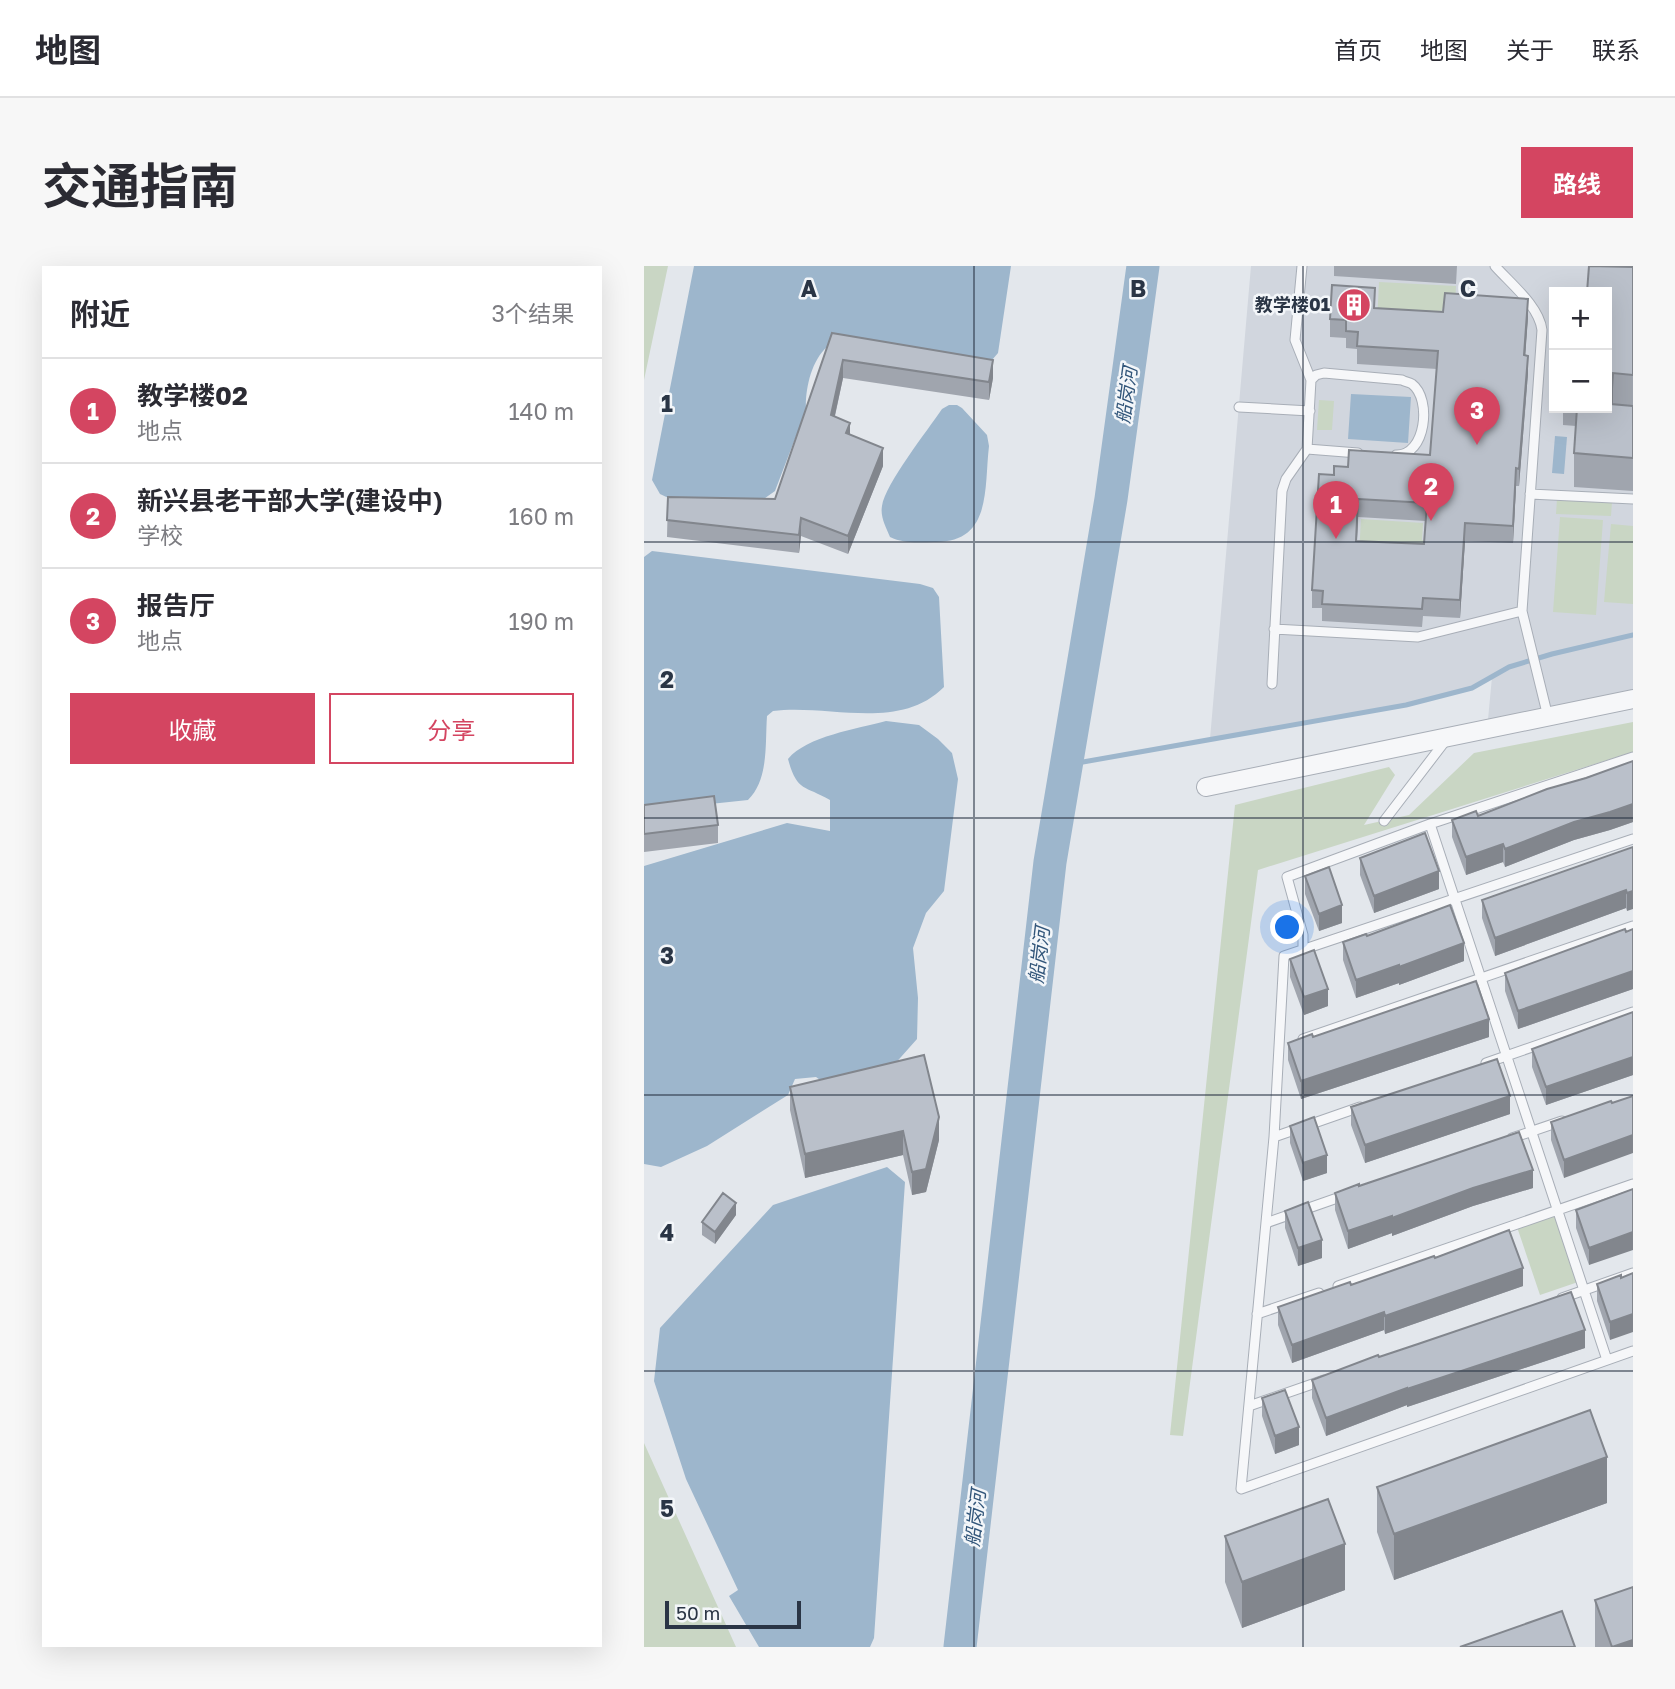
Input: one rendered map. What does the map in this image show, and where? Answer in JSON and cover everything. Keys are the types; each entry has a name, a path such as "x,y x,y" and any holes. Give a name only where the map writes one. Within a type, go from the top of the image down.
{"street":[{"path":"1206,787 1633,699"}],"lane":[{"path":"1272,684 1282,491 1286,479 1307,449 1310,411 1311,380 1295,340 1302,266"},
{"path":"1495,266 1541,321 1522,611 1548,717"},
{"path":"1311,380 1324,373 1402,380 1412,385 1423,401 1421,437 1415,449 1403,455 1388,455"},
{"path":"1239,407 1310,411"},
{"path":"1307,449 1375,454"},
{"path":"1530,494 1633,499"},
{"path":"1274,629 1418,638 1522,611"},
{"path":"1384,821 1447,738"},
{"path":"1303,950 1303,934 1287,877 1430,824 1633,757"},
{"path":"1430,824 1607,1360"},
{"path":"1633,839 1284,956 1274,1137 1241,1489 1633,1351"},
{"path":"1279,1047 1633,926"},
{"path":"1480,1065 1633,1012"},
{"path":"1274,1137 1364,1105"},
{"path":"1506,1140 1569,1119"},
{"path":"1257,1314 1633,1184"},
{"path":"1266,1223 1354,1192"},
{"path":"1558,1299 1633,1273"},
{"path":"1249,1406 1339,1375"}],"shaded area":[{"path":"1251,266 1633,266 1633,699 1487,730 1492,677 1451,695 1210,739"}],"green space":[{"path":"644,266 668,266 644,380"},
{"path":"1379,282 1456,286 1455,308 1442,308 1441,326 1377,323"},
{"path":"1319,400 1334,401 1332,430 1317,430"},
{"path":"1557,499 1612,502 1611,516 1556,514"},
{"path":"1560,517 1603,520 1596,615 1553,612"},
{"path":"1361,519 1423,523 1422,540 1433,541 1432,559 1359,555"},
{"path":"1611,524 1633,526 1633,604 1604,602"},
{"path":"1633,722 1633,752 1258,870 1183,1436 1170,1435 1235,805 1389,767 1395,775 1364,825 1409,815 1474,753"},
{"path":"1558,1213 1581,1281 1540,1295 1517,1227"},
{"path":"644,1443 736,1647 644,1647"}],"water":[{"path":"694,266 1011,266 998,353 992,360 976,362 847,337 834,342 821,353 813,368 808,385 806,410 775,491 761,501 677,502 660,494 652,480"},
{"path":"1351,394 1411,397 1408,443 1348,439"},
{"path":"949,405 962,408 987,435 989,446 985,496 976,523 953,540 912,542 890,537 882,514 885,496 918,443 942,409"},
{"path":"1555,436 1567,437 1564,474 1552,473"},
{"path":"652,551 920,584 933,588 939,597 944,687 926,701 885,713 773,711 767,716 763,772 755,792 748,800 644,811 644,557"},
{"path":"886,721 919,725 938,739 952,753 958,779 944,891 926,913 913,948 918,998 917,1039 893,1066 827,1085 816,1077 795,1079 788,1095 707,1146 661,1167 644,1164 644,866 787,823 830,831 830,800 798,783 788,759 807,744 847,730"},
{"path":"887,1167 905,1182 874,1638 870,1647 759,1647 729,1596 738,1590 686,1479 654,1381 660,1328 773,1205"}],"building":[{"path":"1589,266 1633,267 1633,375 1613,373 1612,388 1612,287 1587,287"},
{"path":"1332,285 1375,288 1374,308 1443,312 1445,293 1528,299 1524,355 1528,356 1519,469 1516,468 1513,526 1465,523 1460,600 1423,598 1422,609 1322,604 1323,591 1312,590 1319,474 1334,475 1334,466 1348,467 1349,450 1430,455 1438,351 1357,346 1358,332 1346,331 1346,320 1330,319","holes":["1358,499 1427,503 1424,544 1356,541"]},
{"path":"832,333 993,360 989,382 843,360 831,415 850,423 846,433 883,448 848,536 801,518 799,535 667,520 668,497 775,499"},
{"path":"1612,404 1633,406 1633,458 1574,453 1577,413 1612,413"},
{"path":"1633,761 1633,804 1574,822 1505,849 1503,844 1466,857 1452,820 1476,811 1478,816 1547,789"},
{"path":"714,796 718,825 644,834 644,805"},
{"path":"1425,833 1439,871 1374,896 1360,858"},
{"path":"1633,847 1633,891 1627,893 1626,890 1495,938 1482,900"},
{"path":"1329,867 1342,905 1319,914 1305,876"},
{"path":"1450,905 1464,943 1356,980 1343,942 1366,934 1367,936"},
{"path":"1625,929 1626,932 1633,929 1633,971 1518,1011 1505,973"},
{"path":"1314,950 1328,989 1304,997 1290,959"},
{"path":"1476,981 1489,1019 1301,1081 1288,1043 1312,1034 1313,1037"},
{"path":"1633,1012 1633,1057 1546,1087 1532,1049"},
{"path":"924,1055 939,1117 926,1169 912,1172 903,1131 805,1154 790,1087"},
{"path":"1497,1059 1510,1096 1365,1145 1351,1107"},
{"path":"1633,1096 1633,1135 1564,1160 1551,1122"},
{"path":"1314,1117 1327,1155 1303,1163 1290,1126"},
{"path":"1519,1132 1533,1170 1348,1231 1335,1193"},
{"path":"1633,1189 1633,1232 1589,1248 1576,1210"},
{"path":"723,1193 736,1203 715,1232 702,1222"},
{"path":"1308,1202 1322,1240 1298,1248 1285,1211"},
{"path":"1509,1230 1523,1268 1385,1316 1384,1312 1292,1345 1278,1307 1350,1282 1351,1285 1434,1256 1435,1258"},
{"path":"1633,1273 1633,1314 1610,1322 1597,1284"},
{"path":"1571,1292 1585,1330 1407,1388 1326,1418 1312,1380 1378,1355 1379,1357"},
{"path":"1285,1390 1299,1427 1275,1436 1262,1398"},
{"path":"1590,1410 1607,1457 1394,1534 1377,1487"},
{"path":"1328,1499 1345,1544 1242,1582 1225,1536"},
{"path":"1633,1587 1633,1640 1612,1647 1595,1600"},
{"path":"1562,1611 1575,1647 1460,1647"}],"waterway":[{"name":"船岗河","path":"960,1647 1050,862 1111,499 1143,266"},
{"path":"1066,765 1406,705 1472,688 1509,667 1633,635"}],"place":[{"name":"教学楼01","path":"1354,305"},
{"name":"报告厅","path":"1477,445"},
{"name":"新兴县老干部大学(建设中)","path":"1431,521"},
{"name":"教学楼02","path":"1336,539"}]}
